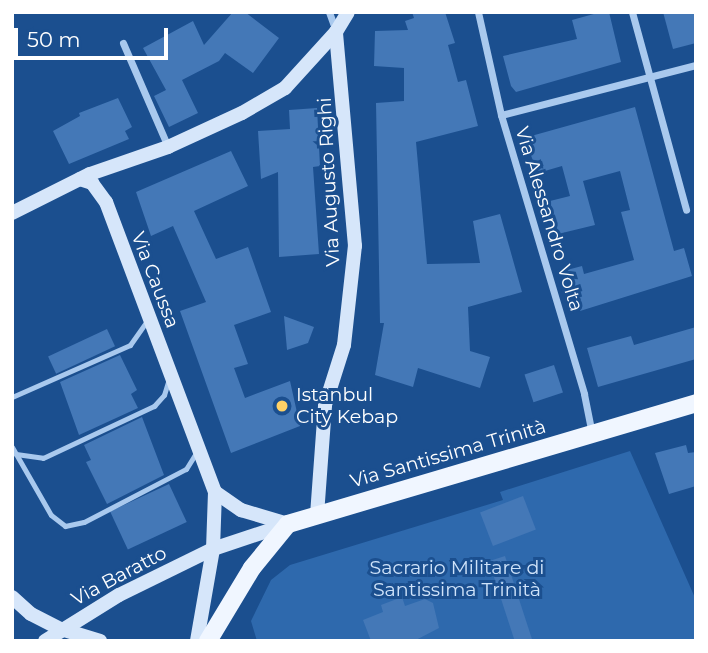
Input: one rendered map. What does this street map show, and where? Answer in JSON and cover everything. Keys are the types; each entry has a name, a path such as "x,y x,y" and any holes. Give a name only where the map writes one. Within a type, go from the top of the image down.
{"main road":[{"name":"Via Santissima Trinità","path":"288,524 696,403"},
{"path":"208,641 251,568 288,524"}],"street":[{"name":"Via Augusto Righi","path":"317,515 325,405 344,345 355,246 336,32 329,12"},
{"path":"12,213 80,179 167,147 285,88 336,32 348,12"},
{"name":"Via Alessandro Volta","path":"478,12 501,115 584,394 592,434"},
{"path":"632,12 686,210"},
{"path":"122,43 167,147"},
{"path":"501,115 696,65"},
{"name":"Via Caussa","path":"80,179 92,183 106,202 215,492 213,549 197,641"},
{"path":"215,492 241,510 288,524"},
{"name":"Via Santissima Trinità","path":"213,549 288,524"},
{"name":"Via Baratto","path":"45,641 61,629 213,549"},
{"path":"12,597 31,614 61,629 100,641"}],"lane":[{"path":"12,397 130,345 141,335 148,317"},
{"path":"16,454 43,458 154,406 164,395 171,374"},
{"path":"12,447 51,515 65,526 84,522 186,469 198,445"}],"green space":[{"name":"Sacrario Militare di Santissima Trinità","path":"630,451 696,600 696,641 257,641 251,621 271,580 290,565 503,500 500,492"}],"building":[{"path":"233,12 245,12 279,38 253,73 225,53 219,61 182,80 198,113 169,127 154,96 166,90 143,48 193,21 204,45"},
{"path":"412,12 445,12 455,43 448,45 458,82 466,80 478,126 416,142 427,264 480,263 473,221 500,214 522,292 468,307 470,351 490,357 480,388 418,368 413,387 375,375 384,323 380,323 376,103 404,101 404,68 374,66 375,31 408,30 405,21 414,18"},
{"path":"609,12 621,62 516,92 511,86 503,56 577,39 572,20"},
{"path":"663,12 696,12 696,43 673,49"},
{"path":"118,98 132,127 125,131 129,139 69,164 53,131 80,116 79,113"},
{"path":"635,107 674,251 684,248 692,276 580,311 567,270 582,266 584,274 634,260 621,212 630,210 620,171 583,181 595,225 558,234 550,201 570,196 562,166 538,173 524,138"},
{"path":"317,108 320,166 313,167 319,254 279,257 278,172 261,179 258,131 290,129 289,110"},
{"path":"231,151 248,186 194,211 216,259 248,247 271,312 234,325 248,364 234,368 245,398 290,381 300,426 231,453 180,311 206,302 173,226 151,236 136,192"},
{"path":"284,316 314,327 308,343 287,350"},
{"path":"696,327 696,359 598,387 587,348 631,336 634,345"},
{"path":"107,329 115,346 56,374 48,356"},
{"path":"120,355 137,390 131,394 138,408 79,435 60,382"},
{"path":"554,365 563,393 533,402 525,375"},
{"path":"142,417 164,475 107,504 86,462 91,460 84,445"},
{"path":"686,445 688,453 696,452 696,486 669,494 655,453"},
{"path":"169,484 187,522 128,550 110,511"},
{"path":"523,496 536,530 493,546 480,512"},
{"path":"505,556 533,641 515,641 489,561"},
{"path":"402,597 405,606 425,599 433,603 439,628 414,641 371,641 363,620 383,612 381,605"}],"place":[{"name":"Istanbul City Kebap","path":"282,406"}]}
